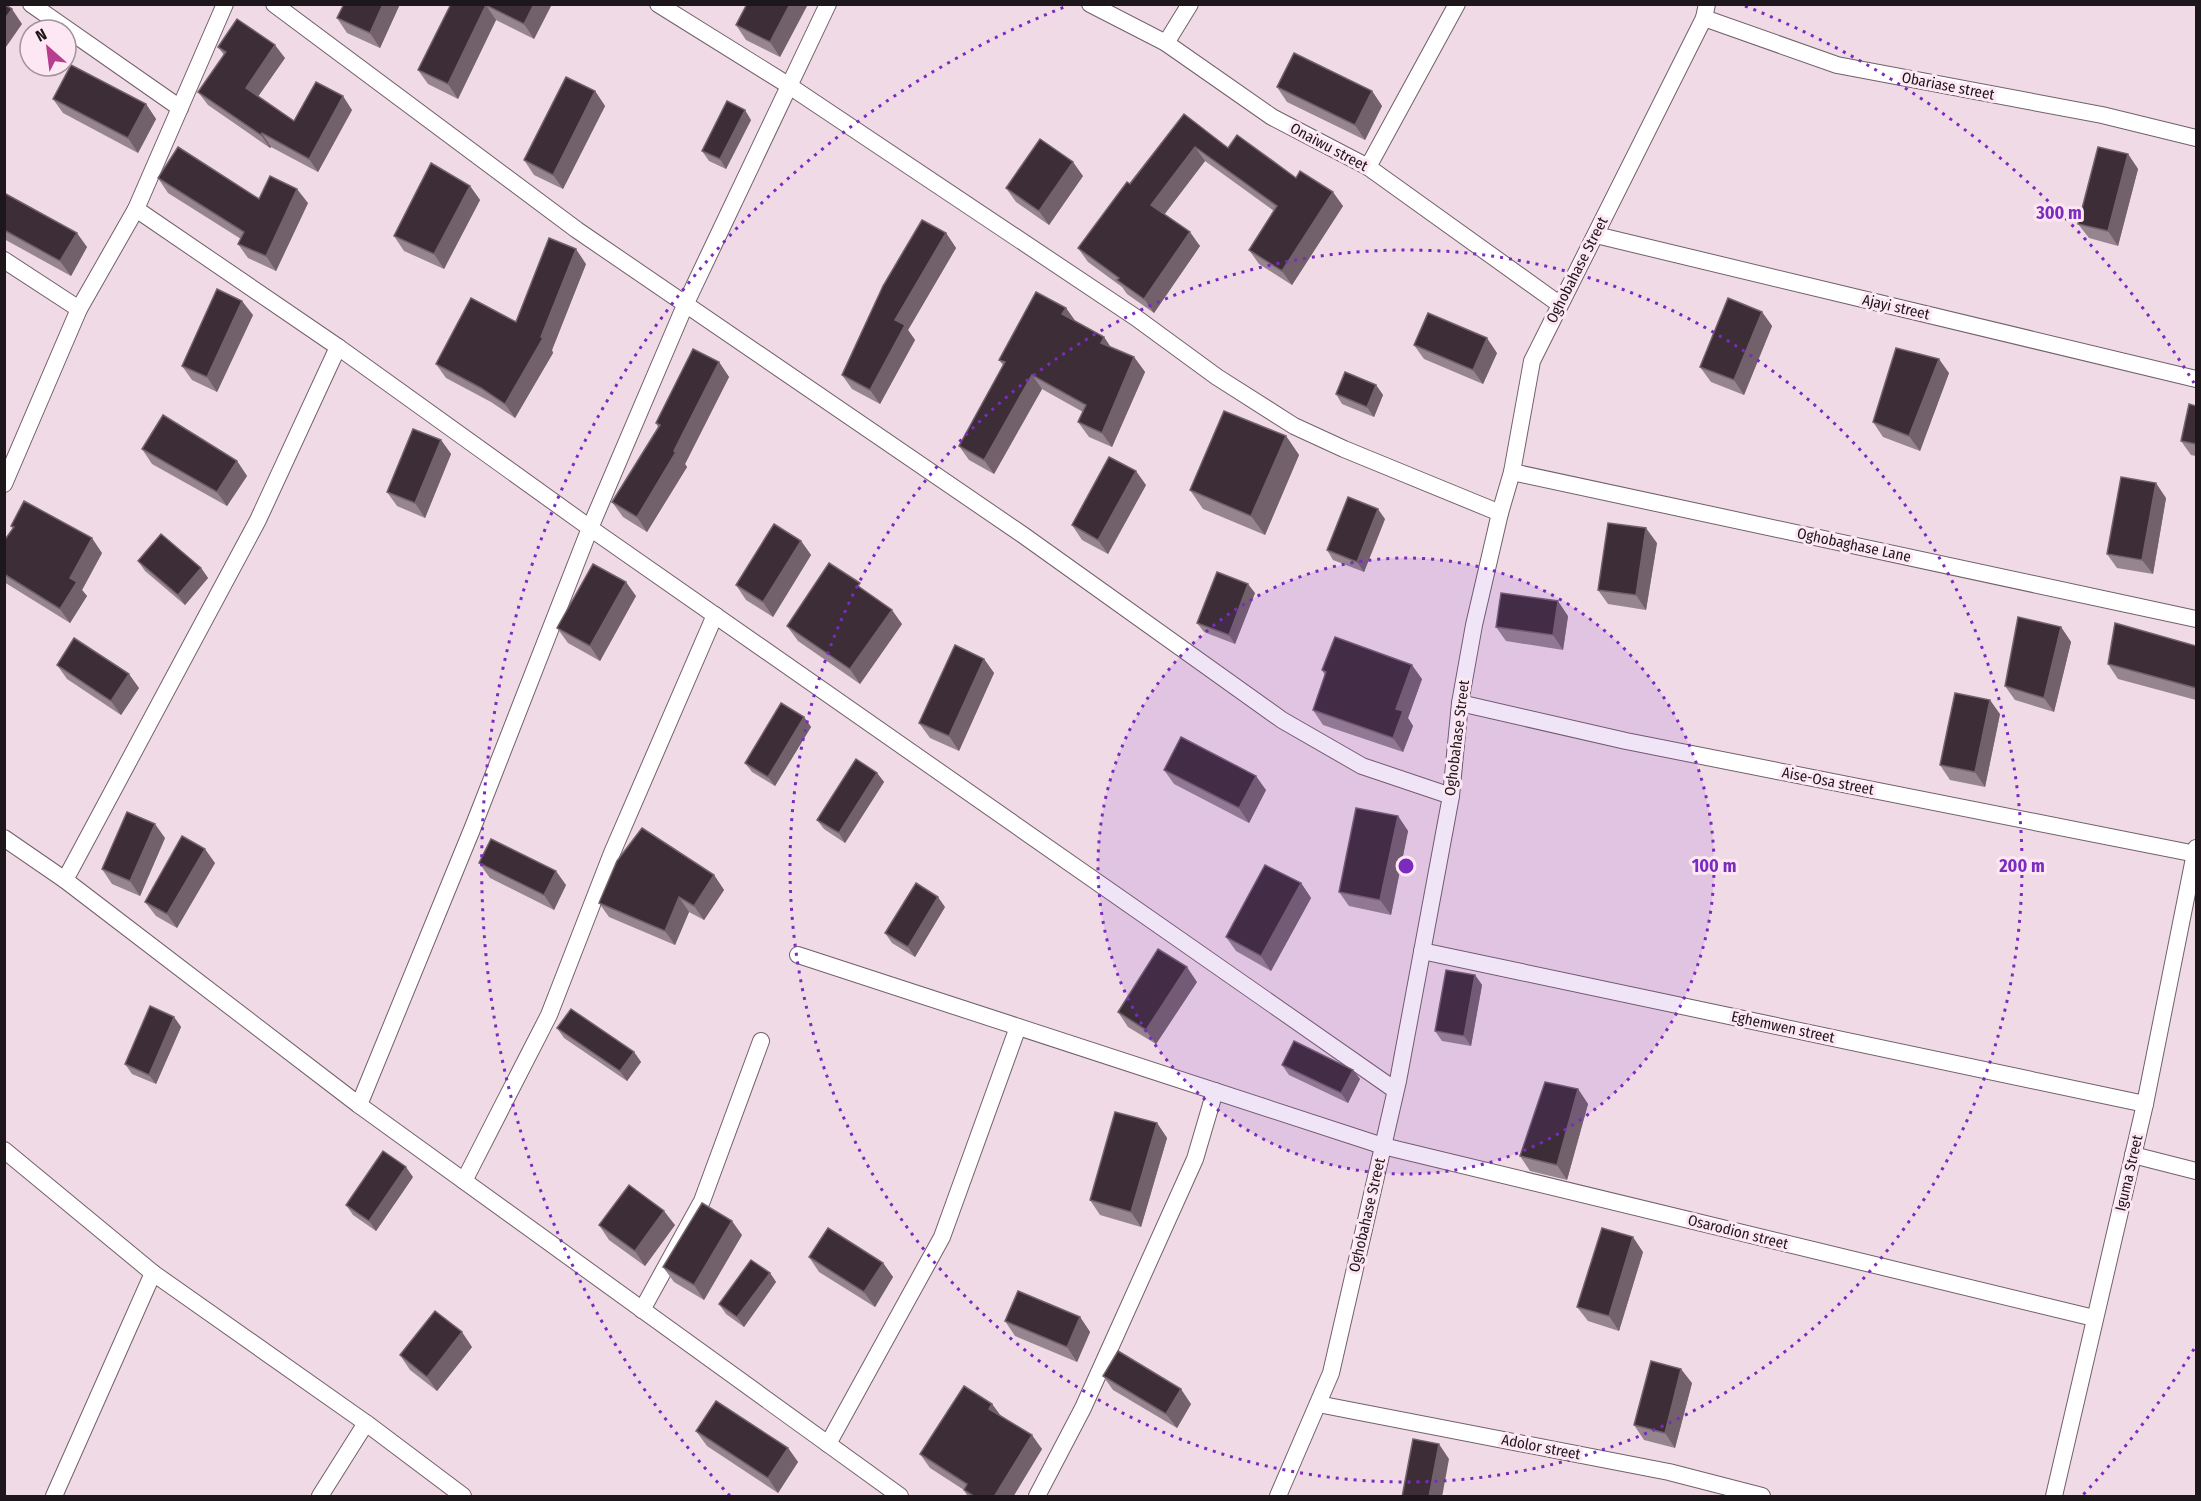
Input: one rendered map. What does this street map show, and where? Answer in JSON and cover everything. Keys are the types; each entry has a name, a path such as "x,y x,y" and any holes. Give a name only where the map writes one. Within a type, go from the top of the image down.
{"street":[{"path":"31,4 180,108"},
{"path":"4,484 79,309 136,209 225,4"},
{"path":"274,4 577,230 1023,535 1282,720 1362,766 1450,796"},
{"path":"658,4 788,85 1135,317 1217,377 1294,426 1500,513"},
{"path":"359,1105 473,827 590,528 686,303 828,4"},
{"name":"Onaiwu street","path":"1090,4 1166,43 1272,117 1368,167 1559,304"},
{"path":"1166,43 1190,4"},
{"path":"1368,167 1457,4"},
{"name":"Obariase street","path":"1705,11 1837,65 2102,115 2196,138"},
{"name":"Oghobahase Street","path":"1278,1497 1331,1373 1383,1146 1450,796 1460,703 1474,625 1512,472 1532,361 1705,11"},
{"path":"136,209 339,347 590,528 1395,1090"},
{"name":"Ajayi street","path":"1596,235 2196,379"},
{"path":"4,260 79,309"},
{"path":"65,880 258,520 339,347"},
{"name":"Oghobaghase Lane","path":"1512,472 2196,619"},
{"path":"464,1181 549,1015 612,853 715,615"},
{"name":"Aise-Osa street","path":"1460,703 1626,741 2196,852"},
{"path":"4,838 65,880 359,1105 900,1497"},
{"name":"Iguma Street","path":"2054,1497 2145,1104 2196,852"},
{"name":"Eghemwen street","path":"1422,951 2145,1104"},
{"name":"Osarodion street","path":"798,955 1383,1146 2094,1318"},
{"path":"828,1444 942,1237 1018,1027"},
{"path":"642,1310 702,1201 761,1041"},
{"path":"1037,1497 1083,1408 1195,1159 1215,1091"},
{"path":"4,1150 153,1273 366,1423 463,1497"},
{"path":"2133,1155 2196,1171"},
{"path":"54,1497 153,1273"},
{"name":"Adolor street","path":"1318,1404 1669,1472 1762,1497"},
{"path":"320,1497 366,1423"}],"building":[{"path":"4,4 12,9 4,20"},
{"path":"344,4 383,4 370,33 337,18"},
{"path":"451,4 534,4 524,24 486,5 448,84 418,70"},
{"path":"747,4 790,4 770,42 736,25"},
{"path":"237,19 275,45 246,88 294,121 316,82 343,96 309,159 262,133 261,135 198,92 226,52 218,47"},
{"path":"1294,53 1372,91 1355,125 1277,87"},
{"path":"78,69 146,104 128,138 53,99 64,78 78,78"},
{"path":"566,77 595,91 553,175 524,160"},
{"path":"727,101 745,110 720,159 702,151"},
{"path":"1184,114 1228,148 1237,135 1296,178 1300,171 1333,192 1282,271 1249,250 1277,206 1195,147 1151,205 1190,232 1144,299 1078,248 1127,182 1130,184"},
{"path":"1040,139 1073,162 1039,211 1006,188"},
{"path":"178,147 259,199 270,176 297,189 266,256 238,244 244,232 158,178"},
{"path":"2098,147 2128,154 2108,231 2078,224"},
{"path":"431,163 470,186 434,254 394,236"},
{"path":"4,193 77,233 60,261 4,230"},
{"path":"922,220 946,233 895,320 905,325 870,390 842,375 883,286"},
{"path":"549,238 576,249 541,337 543,338 505,404 481,388 436,364 471,298 516,322"},
{"path":"217,289 242,301 207,377 182,366"},
{"path":"1036,292 1066,308 1062,314 1104,337 1101,343 1134,357 1102,433 1078,422 1086,405 1032,375 984,460 959,446 1005,362 999,360"},
{"path":"1728,298 1762,312 1734,380 1700,367"},
{"path":"1428,313 1487,338 1473,370 1414,345"},
{"path":"1896,348 1939,359 1909,436 1873,422"},
{"path":"693,349 719,362 674,451 676,452 637,517 612,502 660,425 656,423"},
{"path":"1345,372 1376,385 1367,407 1336,394"},
{"path":"2189,404 2196,406 2196,444 2181,441"},
{"path":"1224,411 1286,436 1251,516 1190,490"},
{"path":"163,415 237,461 217,492 142,449"},
{"path":"413,429 441,440 415,503 387,492"},
{"path":"1109,457 1136,471 1098,540 1072,525"},
{"path":"2121,477 2156,483 2142,560 2107,554"},
{"path":"1348,497 1378,509 1357,562 1327,550"},
{"path":"24,501 92,538 70,578 77,582 60,609 4,574 4,541 14,527 11,526"},
{"path":"1608,523 1646,528 1636,595 1598,590"},
{"path":"774,524 801,541 763,602 736,585"},
{"path":"161,534 201,568 178,595 138,561"},
{"path":"829,563 860,583 858,586 892,610 850,669 787,626"},
{"path":"593,564 626,582 590,646 557,628"},
{"path":"1217,572 1248,584 1229,635 1197,623"},
{"path":"1501,593 1558,601 1553,635 1496,627"},
{"path":"2018,617 2061,627 2044,698 2005,686"},
{"path":"2115,623 2196,646 2196,688 2108,664"},
{"path":"1335,637 1412,665 1396,709 1403,711 1393,738 1313,710 1326,672 1322,670"},
{"path":"74,638 129,674 111,701 57,665"},
{"path":"955,645 984,659 949,736 919,723"},
{"path":"1955,693 1990,700 1975,772 1940,765"},
{"path":"781,703 804,717 768,777 745,763"},
{"path":"1181,737 1256,776 1239,808 1164,770"},
{"path":"856,759 877,773 839,833 817,820"},
{"path":"1356,808 1398,816 1380,900 1339,892"},
{"path":"127,812 155,824 130,881 102,869"},
{"path":"642,828 714,875 694,906 679,897 665,931 599,903 617,861"},
{"path":"182,836 205,849 167,914 145,902"},
{"path":"491,839 556,871 544,895 479,863"},
{"path":"1265,865 1301,883 1261,956 1226,937"},
{"path":"916,883 938,897 908,947 885,933"},
{"path":"1158,949 1187,967 1146,1030 1118,1012"},
{"path":"1446,970 1475,975 1464,1036 1435,1031"},
{"path":"150,1006 174,1017 149,1075 125,1064"},
{"path":"571,1009 634,1052 620,1071 557,1028"},
{"path":"1294,1041 1353,1070 1341,1093 1282,1065"},
{"path":"1545,1082 1578,1089 1557,1165 1520,1156"},
{"path":"1115,1112 1157,1123 1131,1212 1090,1200"},
{"path":"383,1151 406,1167 369,1221 346,1205"},
{"path":"629,1185 664,1211 635,1251 599,1225"},
{"path":"702,1203 732,1221 694,1285 663,1267"},
{"path":"828,1228 883,1263 864,1292 809,1257"},
{"path":"1602,1228 1633,1237 1609,1316 1577,1307"},
{"path":"751,1260 770,1273 737,1317 719,1304"},
{"path":"1018,1291 1080,1317 1067,1347 1005,1321"},
{"path":"435,1311 462,1332 427,1377 400,1355"},
{"path":"1118,1351 1181,1389 1166,1414 1103,1376"},
{"path":"1651,1361 1681,1369 1665,1433 1634,1425"},
{"path":"964,1386 992,1404 989,1409 1032,1435 994,1497 975,1497 964,1490 967,1484 920,1454"},
{"path":"716,1401 788,1448 768,1478 696,1431"},
{"path":"1413,1439 1439,1444 1429,1497 1402,1497"}]}
